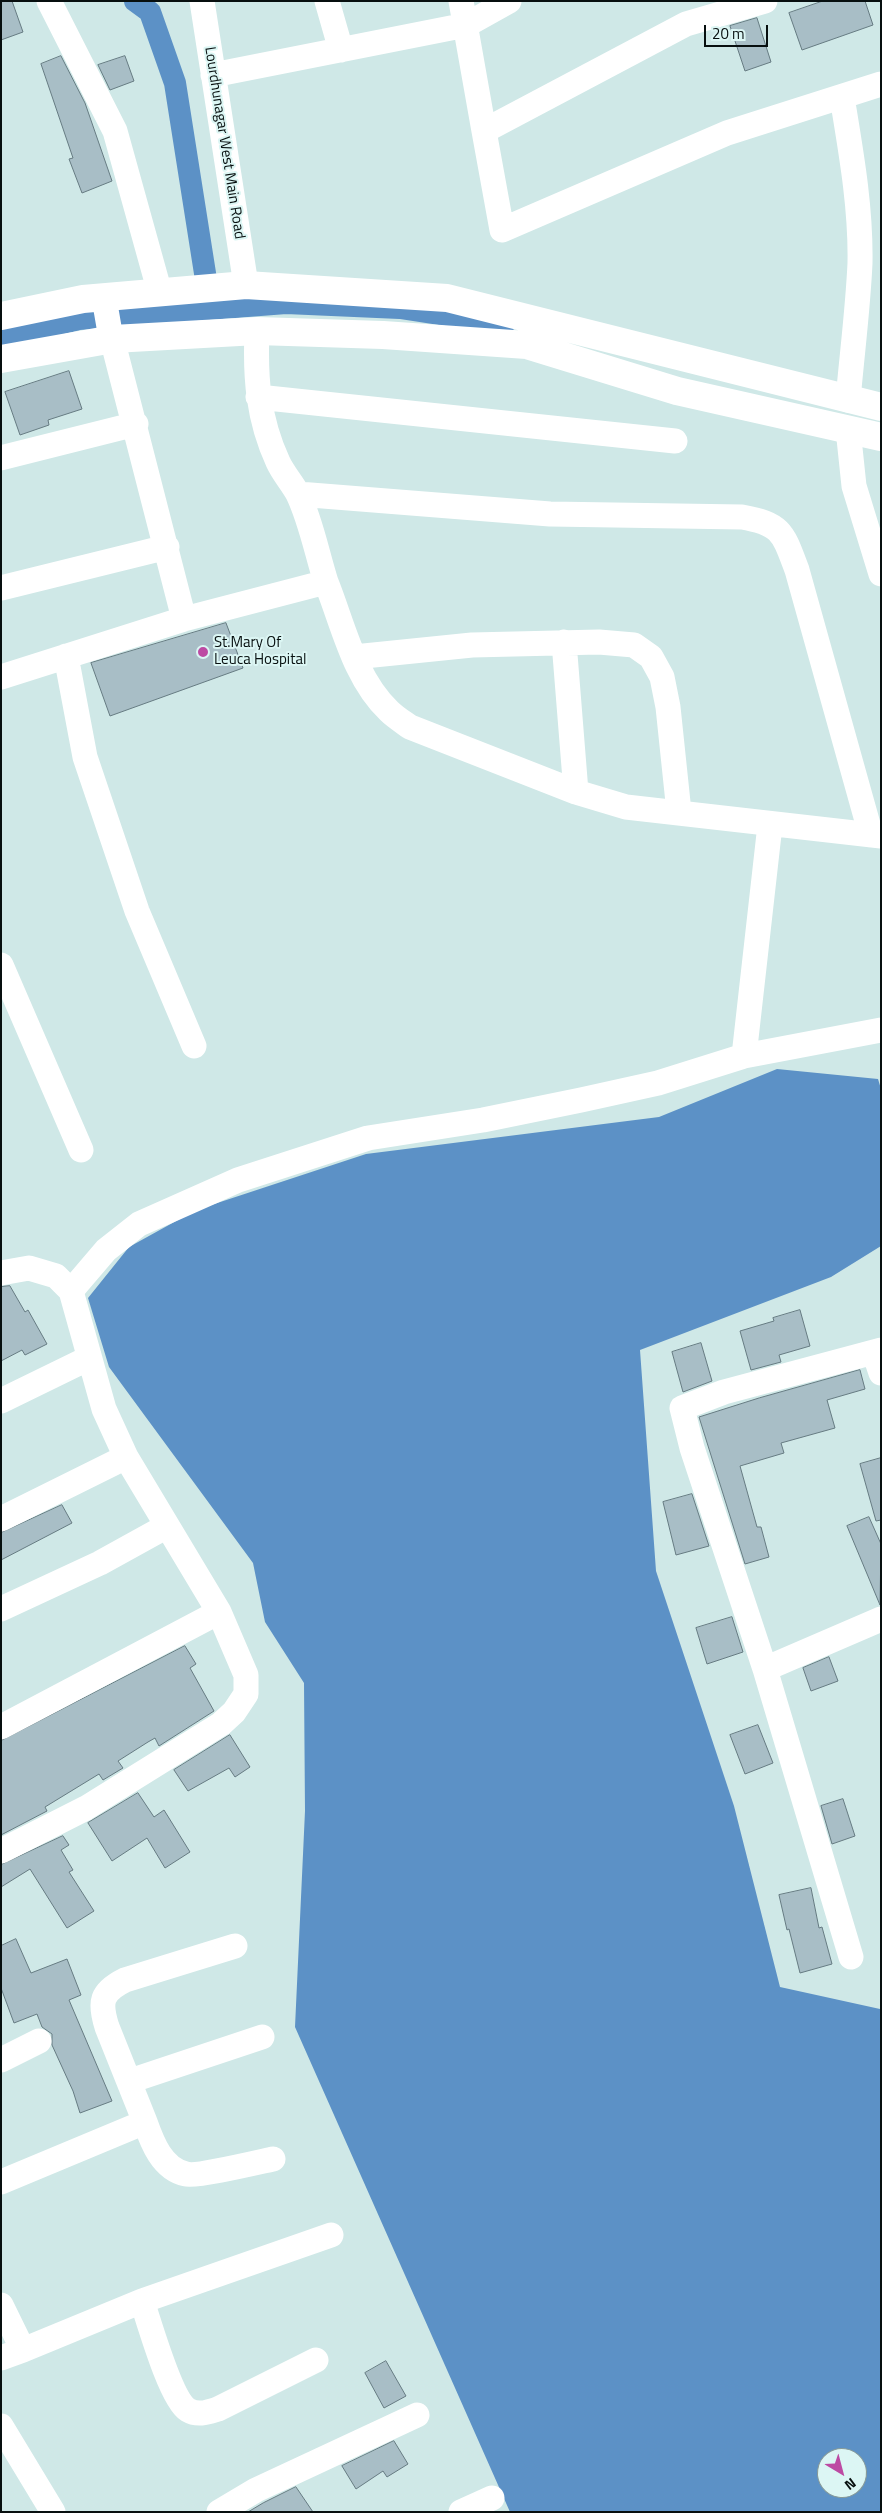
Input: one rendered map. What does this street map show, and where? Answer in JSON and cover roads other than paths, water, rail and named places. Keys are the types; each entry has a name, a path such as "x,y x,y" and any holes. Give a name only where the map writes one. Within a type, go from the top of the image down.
{"main road":[{"path":"1,359 108,318 160,293 246,285 447,298 881,407"},
{"path":"1,316 82,299 108,318 258,330 383,335 527,345 677,391 881,437"}],"street":[{"path":"48,1 115,131 160,293"},
{"name":"Lourdhunagar West Main Road","path":"202,1 246,285"},
{"path":"327,1 341,50"},
{"path":"213,75 341,50 509,1"},
{"path":"484,131 686,24 765,1"},
{"path":"463,13 502,230 727,133 881,84"},
{"path":"842,97 855,178 860,263 848,400"},
{"path":"108,318 184,618"},
{"path":"258,330 256,365 258,397 278,462 298,494 326,582 354,657 373,692 388,710 410,727 576,792 626,807 876,836 797,570 778,529 762,521 742,517 550,514 298,494"},
{"path":"258,397 676,442"},
{"path":"1,458 136,424"},
{"path":"848,429 854,486 881,574"},
{"path":"1,588 167,547"},
{"path":"1,677 184,618 326,582"},
{"path":"354,657 472,645 564,642 634,645 651,658 662,677 668,707 679,812"},
{"path":"564,642 576,792"},
{"path":"66,656 85,757 137,911 194,1046"},
{"path":"744,1056 770,825"},
{"path":"1,965 81,1150"},
{"path":"71,1292 106,1250 139,1224 238,1180 368,1138 483,1120 581,1100 658,1083 744,1056 881,1030"},
{"path":"1,1273 29,1268 56,1276 71,1292 104,1409 126,1457 220,1612 246,1675 246,1694 234,1712 221,1724 86,1808 1,1851"},
{"path":"1,1400 89,1358"},
{"path":"851,1957 765,1669 692,1448 682,1408 724,1392 879,1358"},
{"path":"1,1519 126,1457"},
{"path":"1,1609 100,1563 167,1526"},
{"path":"1,1727 220,1612"},
{"path":"765,1669 881,1619"},
{"path":"235,1946 125,1980 112,1987 104,1997 102,2011 154,2148 171,2167 186,2175 273,2159"},
{"path":"130,2081 262,2038"},
{"path":"1,2060 39,2041"},
{"path":"1,2182 145,2122"},
{"path":"1,2304 12,2354 142,2300 330,2235"},
{"path":"142,2300 171,2385 178,2400 188,2410 202,2414 218,2409 316,2360"},
{"path":"219,2512 256,2490 417,2415"},
{"path":"1,2426 53,2512"},
{"path":"461,2512 492,2498"}],"water":[{"path":"777,1069 878,1079 881,1089 881,1246 831,1277 640,1350 656,1571 734,1806 780,1987 880,2009 881,2013 881,2512 510,2512 295,2027 305,1811 304,1683 265,1622 253,1563 109,1367 88,1298 129,1247 196,1210 366,1154 659,1117"}],"waterway":[{"path":"135,1 150,12 175,83 210,305"},
{"path":"1,338 79,319 286,303 400,308 504,324"}],"place":[{"name":"St.Mary Of Leuca Hospital","path":"203,652"}]}
